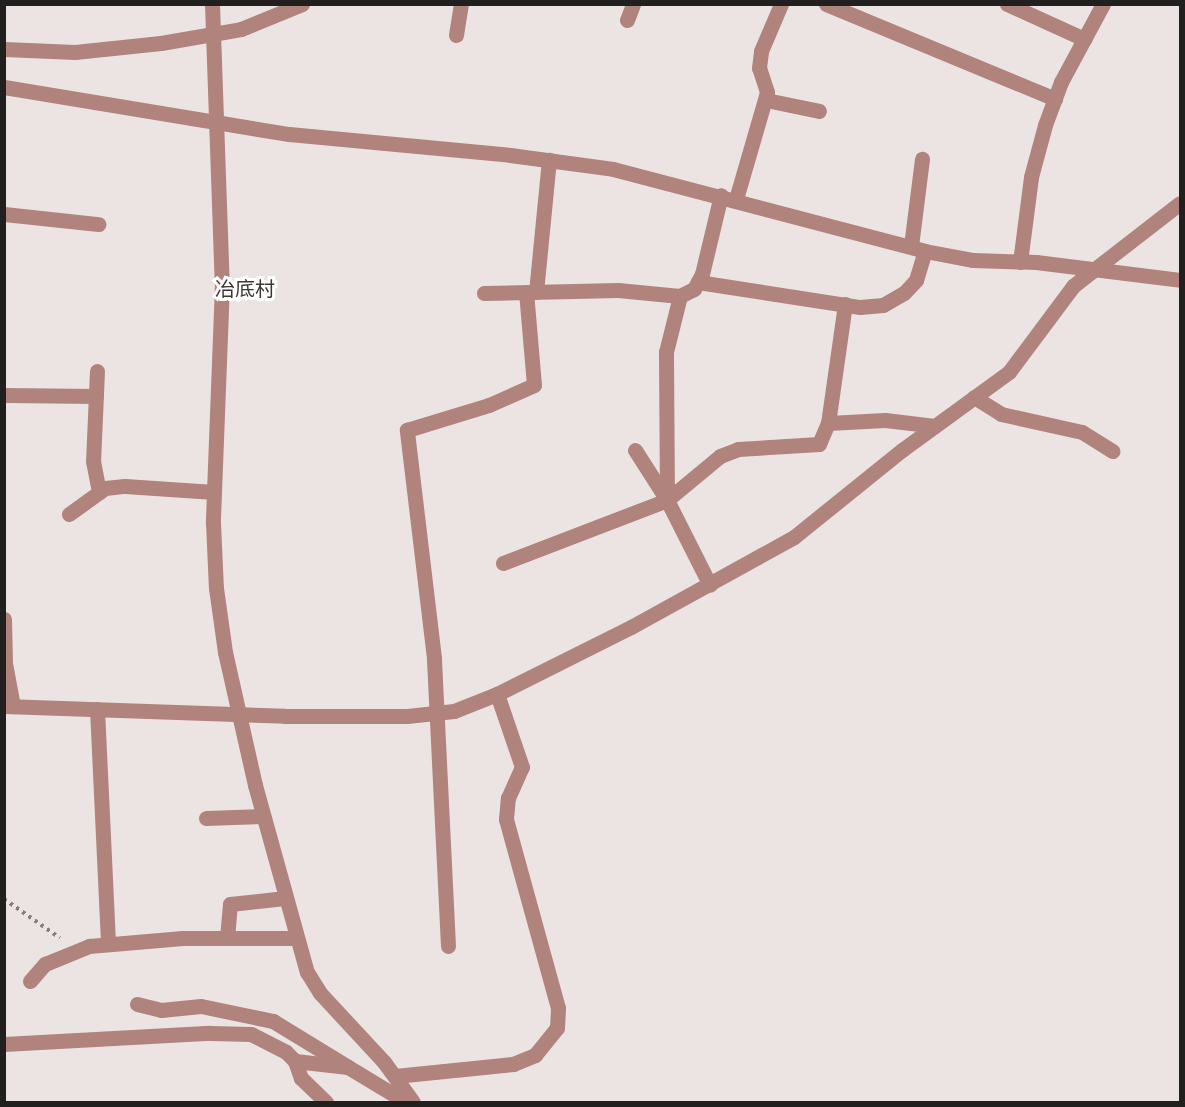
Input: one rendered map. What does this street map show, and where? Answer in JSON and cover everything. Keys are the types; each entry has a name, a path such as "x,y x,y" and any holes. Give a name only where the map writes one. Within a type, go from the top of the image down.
{"street":[{"path":"212,4 215,34 222,284 214,492 216,588 240,715 263,816 307,972 321,993 394,1076 413,1102"},
{"path":"4,49 75,52 215,34 241,29 302,4"},
{"path":"456,35 461,4"},
{"path":"627,20 633,4"},
{"path":"736,199 766,100 767,92 759,68 760,51 781,4"},
{"path":"826,4 1055,99"},
{"path":"1007,4 1084,39"},
{"path":"1020,262 1031,177 1055,99 1103,4"},
{"path":"4,87 290,134 549,160 613,169 721,195 918,248 973,260 1020,262 1090,272 1180,280"},
{"path":"766,100 819,111"},
{"path":"698,282 768,296 860,307 883,305 904,293 916,280 922,159"},
{"path":"448,946 430,617 407,430 489,405 534,385 531,292 549,160"},
{"path":"484,293 618,290 680,296 694,289 698,282 721,195"},
{"path":"4,619 9,706 240,715 407,716 454,711 497,694 710,585 794,537 935,426 1009,372 1073,286 1180,203"},
{"path":"4,214 98,224"},
{"path":"666,500 666,352 680,296"},
{"path":"504,563 666,500 720,456 738,449 819,444 828,423 845,304"},
{"path":"98,371 93,461 99,492"},
{"path":"4,395 96,396"},
{"path":"974,397 1001,414 1082,432 1113,451"},
{"path":"828,423 885,420 935,426"},
{"path":"635,450 666,500 710,585"},
{"path":"69,514 99,492 125,486 214,492"},
{"path":"394,1076 513,1064 535,1055 557,1028 558,1008 506,819 508,798 522,767 497,694"},
{"path":"97,709 108,944"},
{"path":"206,818 263,816"},
{"path":"227,938 230,904 285,898"},
{"path":"30,981 45,964 73,951 108,944 227,938 296,938"},
{"path":"137,1004 161,1010 201,1006 273,1020 406,1102"},
{"path":"4,1044 210,1033 251,1034 269,1041 296,1061 348,1067"},
{"path":"296,1061 301,1078 326,1102"}],"path":[{"path":"4,899 52,930 73,951"}],"district":[{"name":"冶底村","path":"245,289"}]}
